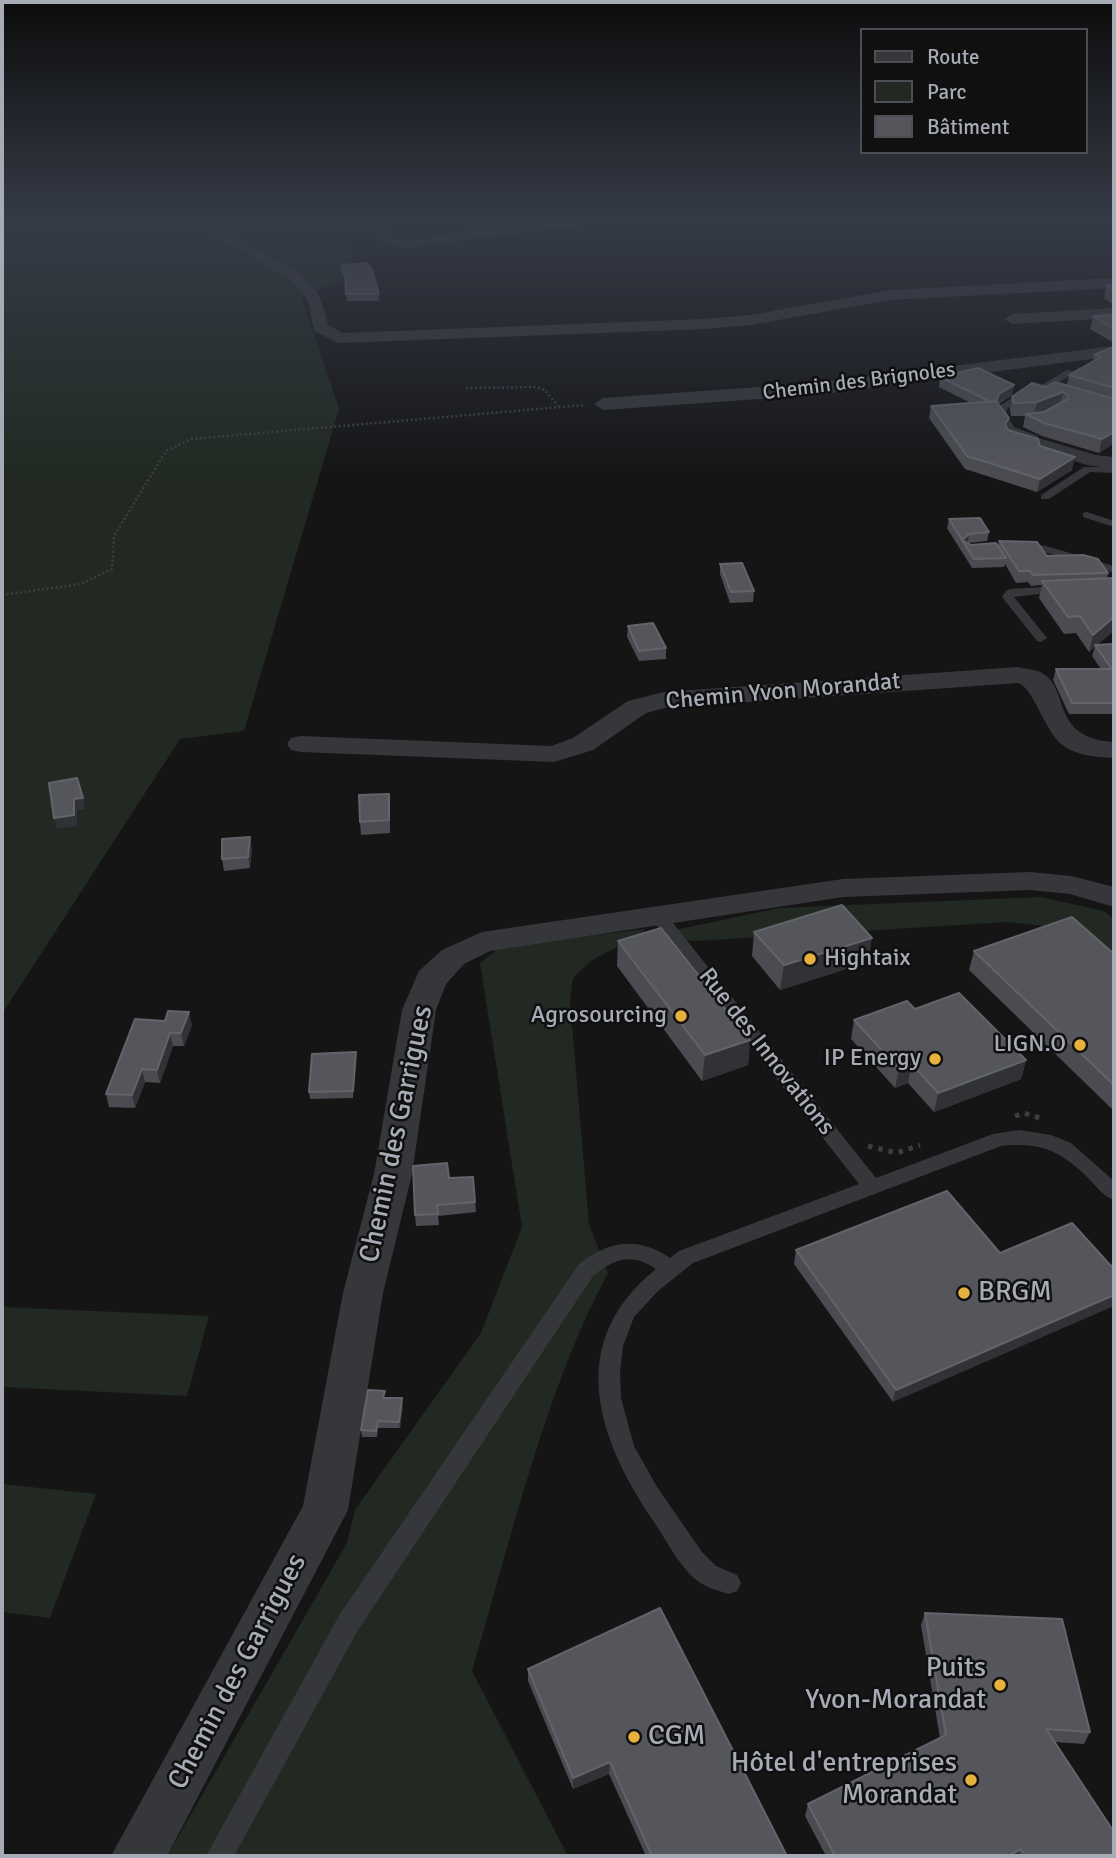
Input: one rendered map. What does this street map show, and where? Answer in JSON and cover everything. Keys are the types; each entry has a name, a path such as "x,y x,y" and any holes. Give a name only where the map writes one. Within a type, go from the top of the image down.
{"street":[{"path":"317,306 320,327 339,338 375,339 704,324 751,320 830,306"},
{"path":"1012,318 1114,313"},
{"name":"Chemin des Brignoles","path":"603,404 816,389 1114,351"},
{"path":"1016,427 1094,461 1114,463"},
{"name":"Chemin Yvon Morandat","path":"301,744 519,755 554,754 583,744 637,707 664,701 1018,675 1032,678 1038,684 1062,733 1073,744 1096,750 1114,750"},
{"name":"Chemin des Garrigues","path":"138,1856 325,1510 363,1293 394,1174 419,1010 431,979 453,957 482,942 843,888 1030,881 1071,885 1114,897"}],"lane":[{"path":"1070,372 1045,387 1080,398"},
{"path":"1019,398 1002,408 1022,434 1114,463"},
{"path":"1042,455 1088,470 1114,470"},
{"path":"1045,497 1088,470"},
{"path":"1087,515 1114,524"},
{"path":"1009,545 1042,548 1114,570"},
{"path":"1041,638 1008,597 1010,593 1067,589"},
{"name":"Rue des Innovations","path":"659,917 872,1187"},
{"path":"729,1583 706,1574 650,1497 622,1449 609,1407 610,1358 622,1317 653,1283 686,1257 999,1139 1021,1136 1055,1141 1083,1161 1114,1193"},
{"path":"219,1856 349,1622 586,1270 602,1256 624,1250 642,1251 671,1269"}],"path":[{"path":"466,388 534,387 545,390 558,407"},
{"path":"2,595 81,584 112,569 114,536 166,451 191,439 603,404"}],"green space":[{"path":"2,306 305,306 339,409 244,731 180,739 2,1014"},
{"path":"1041,897 1104,911 1114,919 1114,966 1054,927 1008,922 696,941 683,940 675,930 779,908"},
{"path":"645,929 641,935 592,960 573,978 570,1001 589,1224 608,1273 586,1318 547,1417 472,1671 568,1856 167,1856 347,1543 355,1510 481,1333 522,1227 480,963 500,947"},
{"path":"2,1307 209,1316 187,1396 2,1387"},
{"path":"2,1484 96,1494 50,1618 2,1612"}],"building":[{"path":"1114,315 1114,329 1093,316"},
{"path":"1114,347 1114,388 1069,375 1101,357 1094,355"},
{"path":"978,368 1014,385 999,394 996,402 991,402 940,377"},
{"path":"1055,382 1114,399 1114,432 1102,439 1044,423 1026,414 1044,412 1068,399 1069,396 1063,392 1037,402 1014,403 1012,397 1032,383 1046,387"},
{"path":"996,401 1009,418 1005,424 1008,430 1038,439 1040,446 1075,457 1040,479 967,456 931,406"},
{"path":"980,518 989,532 969,534 962,540 949,519"},
{"path":"962,540 971,545 996,543 1006,558 974,559"},
{"path":"999,541 1037,542 1047,556 1083,555 1098,559 1108,573 1033,575 1030,571 1019,571"},
{"path":"742,563 754,591 731,592 720,564"},
{"path":"1114,578 1114,617 1093,635 1080,616 1068,617 1042,581"},
{"path":"653,623 666,648 639,651 628,626"},
{"path":"1114,644 1114,703 1072,703 1056,669 1112,669 1095,645"},
{"path":"77,778 83,798 74,799 74,815 54,818 49,783"},
{"path":"389,794 389,820 360,822 359,795"},
{"path":"250,837 248,857 222,859 222,839"},
{"path":"842,905 872,938 784,965 754,932"},
{"name":"LIGN.O","path":"1072,917 1114,954 1114,1085 974,951"},
{"path":"661,928 750,1040 705,1055 618,941"},
{"name":"IP Energy","path":"959,993 1026,1060 938,1093 912,1064 899,1069 854,1020 907,1001 915,1009"},
{"path":"168,1011 189,1012 181,1033 170,1033 157,1070 142,1069 132,1095 106,1094 135,1019 165,1021"},
{"path":"356,1052 353,1091 309,1092 312,1054"},
{"path":"447,1163 449,1178 473,1177 475,1202 437,1205 438,1214 415,1215 413,1166"},
{"name":"BRGM","path":"947,1191 1000,1253 1072,1223 1111,1266 1114,1265 1114,1295 896,1390 796,1250"},
{"path":"368,1390 385,1391 383,1398 402,1398 399,1422 378,1421 376,1431 361,1430"},
{"name":"CGM","path":"660,1608 787,1856 652,1856 610,1762 573,1778 528,1669"},
{"path":"925,1613 1062,1619 1090,1732 1046,1729 1114,1832 1114,1856 1026,1856 1021,1849 1008,1856 835,1856 808,1804 946,1735"}],"place":[{"name":"Hightaix","path":"810,959"},
{"name":"Agrosourcing","path":"681,1016"},
{"name":"LIGN.O","path":"1080,1045"},
{"name":"IP Energy","path":"935,1059"},
{"name":"BRGM","path":"964,1293"},
{"name":"Puits Yvon-Morandat","path":"1000,1685"},
{"name":"CGM","path":"634,1737"},
{"name":"Hôtel d'entreprises Morandat","path":"971,1780"}]}
